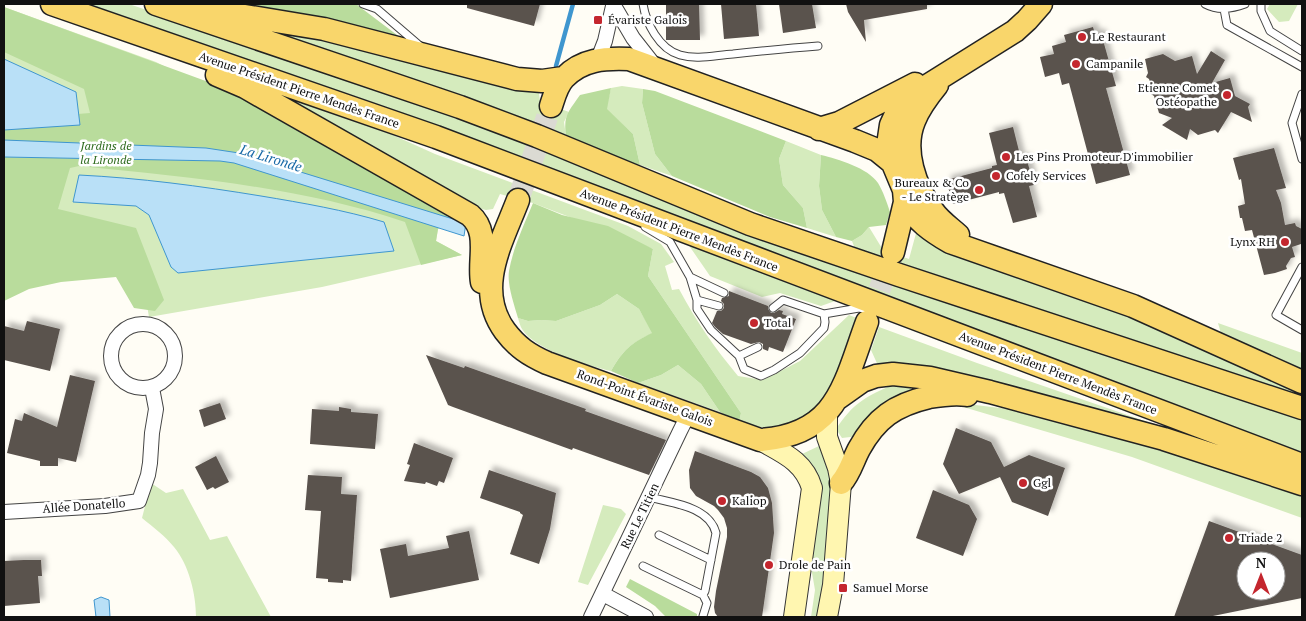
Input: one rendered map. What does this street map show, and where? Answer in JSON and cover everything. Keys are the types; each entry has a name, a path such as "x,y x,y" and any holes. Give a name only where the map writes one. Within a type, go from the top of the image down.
{"main road":[{"name":"Avenue Président Pierre Mendès France","path":"52,4 436,137 876,314 1302,465"},
{"path":"157,4 460,107 537,136 750,224 1302,408"},
{"path":"193,4 239,16 324,30 517,79 542,81 564,78 579,67 598,59 629,59 855,141 877,150 893,163"},
{"path":"893,252 905,202 904,190 889,154 888,137 897,112 911,96 1007,36 1027,20 1041,4"},
{"path":"190,52 194,64 245,87 470,215 480,227 482,249 480,271 482,284 492,306"},
{"path":"819,129 839,123 915,84 946,73"},
{"path":"946,73 926,100 914,121 908,141 912,168 922,195 933,212 959,236 967,248"},
{"path":"551,106 564,78"},
{"name":"Rond-Point Évariste Galois","path":"518,200 493,268 490,291 492,306 510,338 519,348 531,356 683,413 760,440 776,439 802,431 815,424 832,405 862,381 876,376 892,374 930,378 990,392 1164,439 1302,484"},
{"path":"905,202 912,214 933,232 950,242 1133,306 1302,382"},
{"path":"827,617 834,568 841,483 827,437 832,405 876,314"},
{"path":"841,483 847,477 858,450 869,433 881,419 895,408 911,401 949,394 975,397 990,392"},
{"path":"760,440 794,460 804,470 812,488 794,617"}],"street":[{"path":"598,59 605,41 613,5"},
{"path":"613,5 632,38 657,69"},
{"path":"142,324 154,326 168,336 173,345 175,353 174,364 170,374 161,383 152,388 137,388 125,383 117,375 112,365 111,350 116,338 133,326 142,324"},
{"name":"Allée Donatello","path":"4,512 105,506 139,501 150,463 156,409 152,388"},
{"name":"Rue Le Titien","path":"591,617 684,423 683,413"},
{"path":"602,594 646,617"}],"lane":[{"path":"364,4 377,9 436,59"},
{"path":"643,4 653,32 664,45 680,55 701,57 818,46"},
{"path":"1205,4 1224,9 1245,4"},
{"path":"1261,4 1261,11 1270,31 1302,51"},
{"path":"1224,9 1227,24 1302,64"},
{"path":"1302,94 1292,123 1302,159"},
{"path":"436,137 480,162 507,172"},
{"path":"640,225 670,242 690,277 697,300 697,309 711,330 739,356 744,369 761,376 800,353 824,328 824,314"},
{"path":"1302,268 1276,315 1302,330"},
{"path":"690,277 724,292"},
{"path":"697,300 719,306"},
{"path":"773,308 783,300 824,314 859,308 876,314"},
{"path":"739,356 758,347"},
{"path":"649,497 685,505 714,526 716,533 703,595"},
{"path":"659,534 711,560"},
{"path":"643,566 703,595 707,602 702,616"}],"green space":[{"path":"80,4 129,4 378,89 1302,414 1302,454"},
{"path":"223,4 356,4 405,41"},
{"path":"1270,4 1298,4 1289,21 1279,22 1267,9"},
{"name":"Jardins de la Lironde","path":"4,7 156,62 450,213 438,229 436,241 462,255 322,287 149,317 138,253 4,271"},
{"path":"4,7 222,87 450,213 438,229 436,241 462,255 421,265 405,222 325,200 203,179 79,166 70,168 58,209 136,228 164,300 155,311 134,308 116,277 61,282 29,289 4,301 4,120 90,113 84,89 4,52"},
{"path":"258,26 538,86 540,101 569,112 564,122 566,136 334,55"},
{"path":"622,86 643,89 642,103 655,154 672,176 640,165 633,134 606,109 611,88"},
{"path":"611,88 607,109 633,134 640,165 623,160 566,136 566,118 580,95"},
{"path":"643,89 655,91 786,141 779,159 783,185 803,208 807,228 770,217 672,176 655,154 642,103"},
{"path":"286,95 364,122 435,154 628,226 661,244 674,262 665,266 672,290 679,289 707,335 738,376 763,380 800,361 849,315 859,319 830,395 814,413 789,427 764,428 739,422 741,413 648,276 653,249 533,203 500,194 493,209 486,210 473,207 283,101"},
{"path":"786,141 821,155 819,186 822,210 836,237 807,228 803,208 783,185 779,159"},
{"path":"821,155 852,165 867,173 878,183 890,212 886,225 869,227 862,235 852,241 836,237 822,210 819,186"},
{"path":"533,203 562,215 608,226 653,249 648,276 741,413 739,422 720,412 701,384 678,365 661,375 638,383 611,371 628,348 652,333 639,309 617,294 600,305 556,321 528,321 518,318 510,288 509,271 516,245"},
{"path":"918,226 1133,314 1302,390 1302,399 855,249 852,241 862,235 869,227 883,250 909,259"},
{"path":"689,241 834,296 835,301 821,306 780,293 762,297 710,276 690,247"},
{"path":"617,294 639,309 653,333 628,348 611,371 576,361 538,344 522,329 518,318 528,321 556,321 600,305"},
{"path":"1218,323 1302,353 1302,375 1222,337"},
{"path":"879,327 977,363 1295,473 880,370 871,350"},
{"path":"678,365 701,384 720,412 638,383 661,375"},
{"path":"890,386 936,386 859,436 842,438 836,429 848,413 866,398"},
{"path":"943,401 1035,410 1302,491 1302,518 1132,457"},
{"path":"819,446 834,485 820,617 811,617 815,590 811,567 802,454"},
{"path":"151,483 166,493 183,489 210,540 227,536 271,617 196,617 193,589 184,562 170,543 142,518"},
{"path":"603,505 621,509 626,514 588,585 578,582"},
{"path":"630,579 697,614 697,617 666,617 655,606 626,587"}],"water":[{"path":"4,59 76,92 80,125 4,130"},
{"path":"4,140 206,148 239,153 466,223 464,236 234,163 220,161 4,157"},
{"path":"79,175 147,180 215,189 292,201 354,214 384,222 394,251 178,273 171,267 149,215 136,206 73,202"},
{"path":"101,597 109,600 110,617 96,617 94,600"}],"building":[{"path":"467,4 540,4 534,26 467,8"},
{"path":"666,4 699,4 700,40 666,40"},
{"path":"721,4 756,4 759,36 724,39"},
{"path":"779,4 812,4 816,28 783,33"},
{"path":"846,4 927,4 927,9 864,20 866,42 848,12"},
{"path":"1093,27 1095,34 1101,33 1116,86 1106,88 1130,175 1096,184 1069,83 1062,85 1059,73 1045,77 1040,57 1054,54 1052,46 1066,42 1064,35"},
{"name":"Etienne Comet Ostéopathe","path":"1211,51 1225,60 1212,83 1230,78 1235,96 1250,104 1248,107 1252,122 1231,112 1218,133 1215,130 1198,135 1190,129 1187,140 1162,125 1172,118 1159,113 1154,96 1151,94 1153,90 1149,79 1146,77 1148,73 1145,59 1163,54 1175,61 1192,56 1197,74"},
{"name":"Cofely Services","path":"1013,127 1021,159 1026,157 1034,185 1029,186 1037,217 1013,223 1004,193 999,194 999,192 953,204 946,180 997,165 989,133"},
{"path":"1274,148 1286,188 1276,190 1281,203 1285,225 1295,223 1296,226 1302,229 1302,238 1301,244 1292,247 1295,257 1291,258 1286,266 1287,269 1264,275 1252,230 1245,231 1242,218 1240,218 1238,206 1245,204 1241,179 1239,180 1233,158"},
{"path":"729,291 768,306 771,313 779,310 783,311 782,314 796,319 783,352 769,347 768,351 763,349 763,344 759,342 751,344 723,334 715,327 712,323 717,311 721,311 724,308 724,304 721,301 722,298 729,296"},
{"path":"27,321 60,329 50,371 4,360 4,326 24,331"},
{"path":"426,355 464,368 465,366 666,440 649,475 573,448 572,450 448,405"},
{"path":"70,375 95,381 76,462 58,458 58,466 40,466 40,461 7,453 15,419 22,421 24,413 57,427"},
{"path":"220,403 226,419 204,427 199,410"},
{"path":"339,407 351,409 351,412 378,414 375,449 310,444 312,409 339,411"},
{"path":"956,428 991,442 1004,467 1029,455 1065,468 1048,516 1012,502 1000,477 959,494 943,464"},
{"path":"414,443 453,458 444,483 439,481 437,486 426,482 425,484 404,481 410,465 407,464"},
{"path":"695,451 751,472 760,477 768,488 772,503 774,533 762,617 718,617 715,613 716,591 727,537 727,528 724,518 718,510 696,496 690,488 689,470"},
{"path":"216,456 229,482 215,489 213,487 207,490 195,467"},
{"path":"489,470 556,493 550,529 539,564 510,554 523,515 520,512 480,498"},
{"path":"308,475 342,477 341,494 357,495 351,581 343,580 343,583 328,582 328,579 316,578 321,511 305,510"},
{"path":"933,490 969,505 977,519 963,556 916,538"},
{"path":"1209,521 1302,555 1302,598 1208,617 1174,617"},
{"path":"469,531 479,580 390,598 380,549 406,544 408,556 449,548 446,536"},
{"path":"41,560 42,576 38,576 40,603 4,606 4,561"}],"waterway":[{"name":"La Lironde","path":"556,66 573,4"}],"tunnel":[{"path":"518,200 551,106"},
{"path":"868,321 893,253"}],"place":[{"name":"Évariste Galois","path":"598,20"},
{"name":"Le Restaurant","path":"1082,37"},
{"name":"Campanile","path":"1076,64"},
{"name":"Etienne Comet Ostéopathe","path":"1227,95"},
{"name":"Les Pins Promoteur D'immobilier","path":"1006,157"},
{"name":"Cofely Services","path":"996,176"},
{"name":"Bureaux & Co - Le Stratège","path":"979,190"},
{"name":"Lynx RH","path":"1285,242"},
{"name":"Total","path":"754,323"},
{"name":"Ggl","path":"1023,483"},
{"name":"Kaliop","path":"722,501"},
{"name":"Triade 2","path":"1229,538"},
{"name":"Drole de Pain","path":"769,565"},
{"name":"Samuel Morse","path":"843,588"}]}
